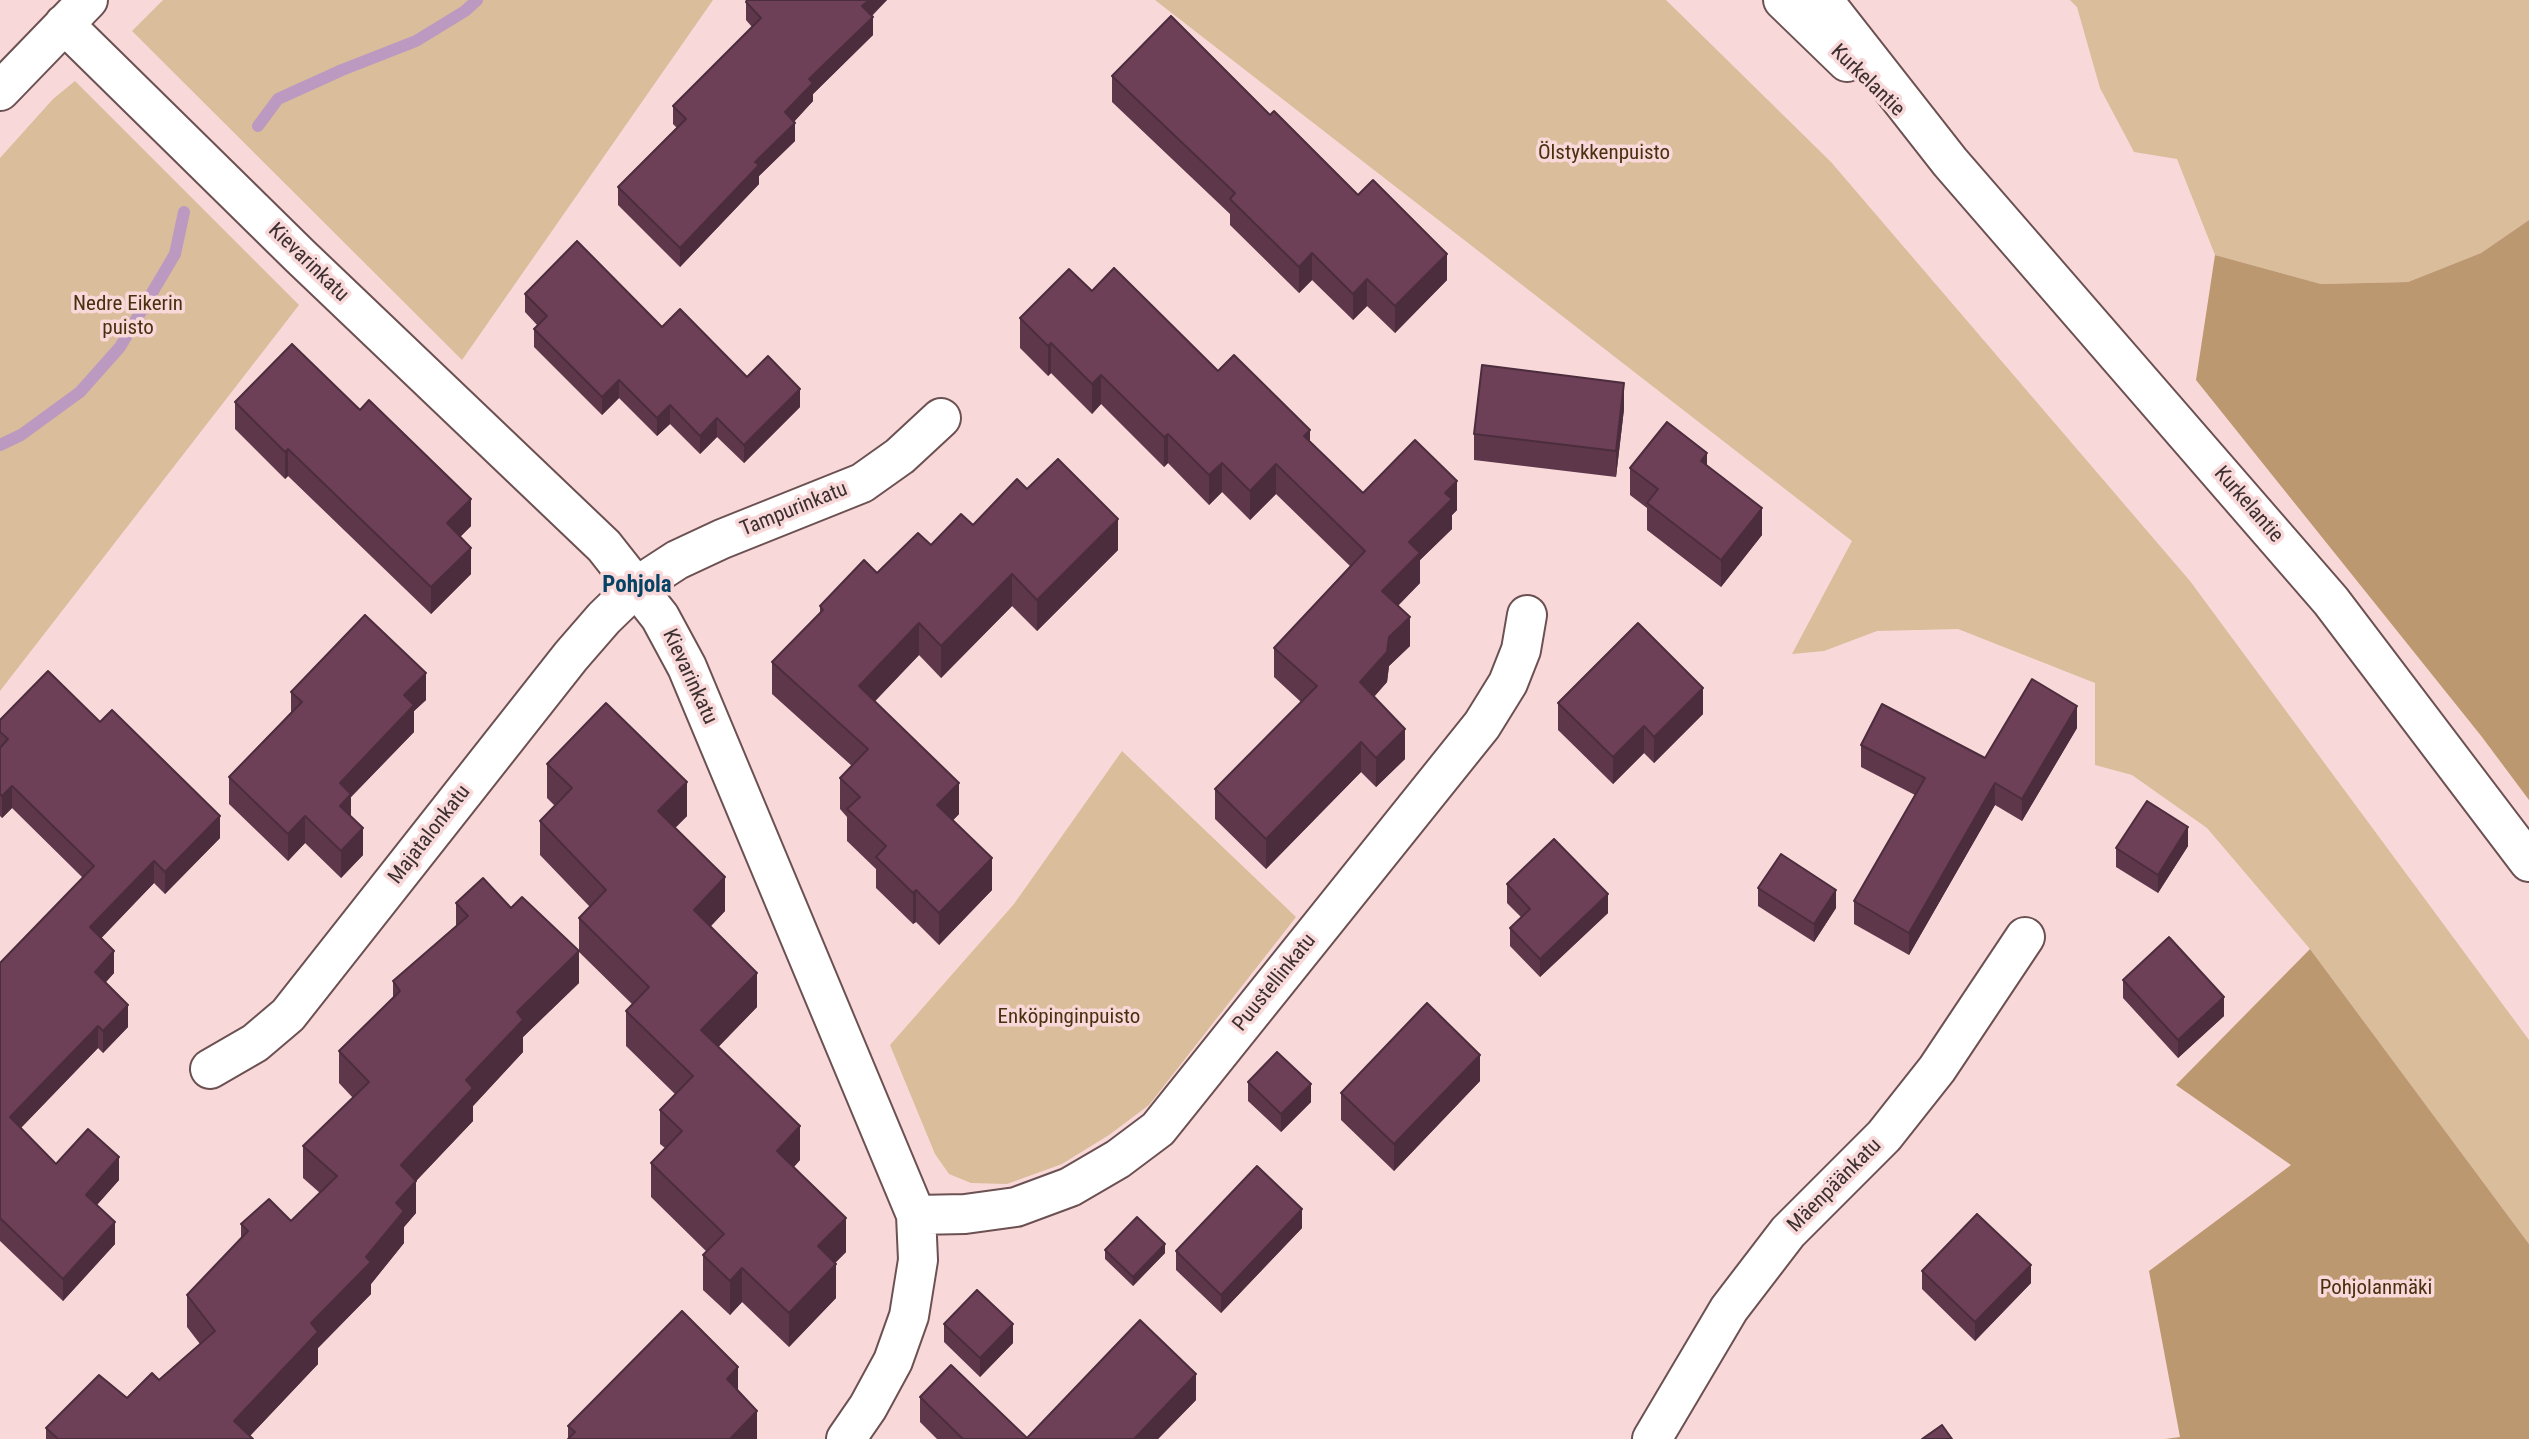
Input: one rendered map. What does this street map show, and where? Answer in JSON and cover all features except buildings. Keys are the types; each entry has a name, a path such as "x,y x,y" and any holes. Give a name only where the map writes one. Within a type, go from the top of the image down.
{"street":[{"name":"Kurkelantie","path":"1783,0 1950,162"},
{"name":"Kurkelantie","path":"1823,0 1950,162 2331,601 2529,862"},
{"path":"0,91 76,12"},
{"name":"Kievarinkatu","path":"76,12 300,256 604,546 660,617 687,667 916,1215 918,1260 909,1316 893,1361 868,1408 846,1439"},
{"name":"Tampurinkatu","path":"637,586 677,560 722,539 862,483 900,456 941,418"},
{"name":"Majatalonkatu","path":"210,1069 255,1043 288,1015 571,656 637,586"},
{"name":"Puustellinkatu","path":"916,1215 965,1214 1016,1207 1070,1187 1118,1158 1158,1129 1482,725 1513,672 1521,650 1527,615"},
{"name":"Mäenpäänkatu","path":"1652,1439 1729,1309 1788,1232 1884,1136 1937,1069 2025,937"}],"green space":[{"path":"163,0 713,0 462,360 132,31"},
{"name":"Ölstykkenpuisto","path":"1155,0 1666,0 1831,162 2190,581 2529,1040 2529,1244 2310,949 2207,828 2132,775 2095,765 2095,683 1958,629 1877,631 1824,651 1792,654 1852,541"},
{"path":"2070,0 2529,0 2529,220 2481,253 2408,282 2321,284 2215,255 2177,159 2134,152 2100,88 2077,7"},
{"name":"Nedre Eikerin puisto","path":"75,81 299,305 0,691 0,158 53,99"},
{"path":"2529,220 2529,800 2482,737 2196,380 2215,255 2321,284 2408,282 2481,253"},
{"name":"Enköpinginpuisto","path":"1122,751 1296,917 1149,1105 1109,1135 1062,1164 1007,1184 971,1183 949,1174 935,1154 890,1045 1014,904"},
{"name":"Pohjolanmäki","path":"2310,949 2529,1244 2529,1439 2165,1439 2180,1437 2149,1271 2291,1165 2176,1085"}],"waterway":[{"path":"258,126 278,99 416,41 465,11 477,0"},
{"path":"0,445 21,435 80,392 120,347 175,254 184,212"}],"district":[{"name":"Pohjola","path":"637,586"}]}
